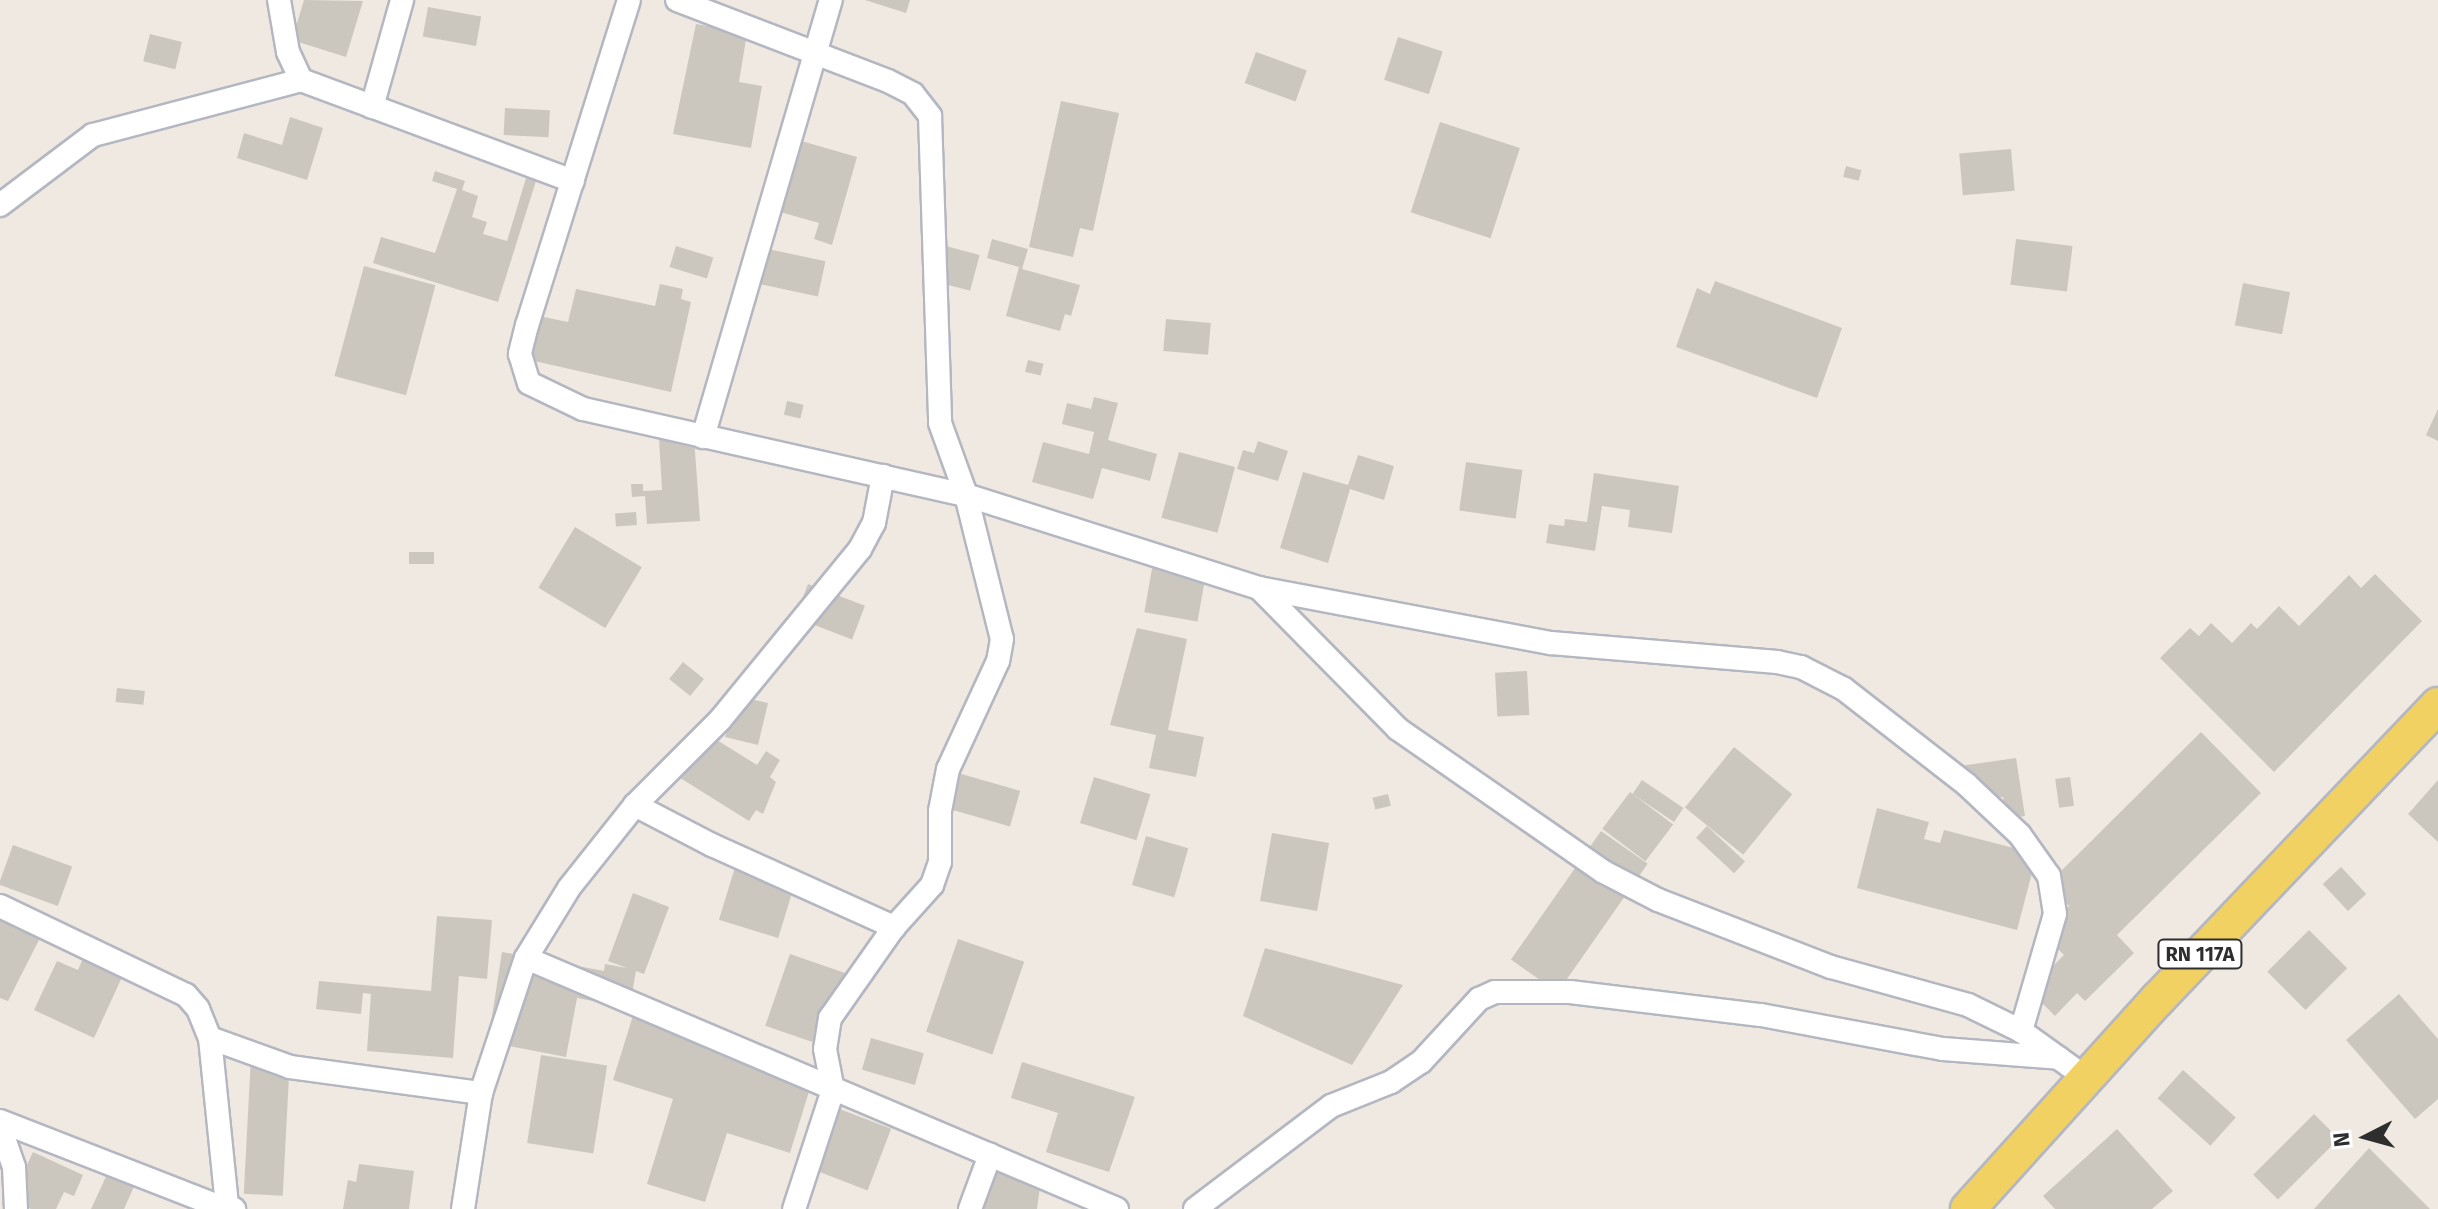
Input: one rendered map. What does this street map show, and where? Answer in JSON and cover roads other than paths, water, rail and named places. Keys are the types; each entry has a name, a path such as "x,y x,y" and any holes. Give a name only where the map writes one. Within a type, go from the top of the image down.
{"main road":[{"name":"RN 117A","path":"1968,1209 2072,1068 2438,705"}],"street":[{"path":"279,0 288,52 301,80"},
{"path":"372,107 402,0"},
{"path":"629,0 520,354 524,375 541,391 583,409 966,495 1259,588 1551,643 1777,662 1801,667 1844,689 1966,784 2020,835 2049,876 2055,914 2021,1031"},
{"path":"677,0 913,94 930,116 935,149 938,407 944,440 966,495 999,610 1000,650 948,769 940,811 940,862 932,885 894,927 830,1018 825,1049 833,1090 794,1209"},
{"path":"703,437 831,0"},
{"path":"0,205 93,135 301,80 573,181"},
{"path":"463,1209 481,1093 526,958 569,888 635,805 720,720 860,549 874,523 883,476"},
{"path":"1259,588 1398,729 1602,871 1658,900 1798,954 1968,1005 2021,1031 2072,1068"},
{"path":"635,805 712,845 894,927"},
{"path":"0,906 186,995 210,1038 229,1208 0,1124"},
{"path":"526,958 1117,1209"},
{"path":"1195,1209 1331,1106 1413,1068 1437,1049 1479,999 1495,992 1586,994 1761,1015 1943,1049 2072,1068"},
{"path":"210,1038 290,1067 481,1093"},
{"path":"0,1124 14,1167 16,1209"},
{"path":"970,1209 990,1155"}]}
